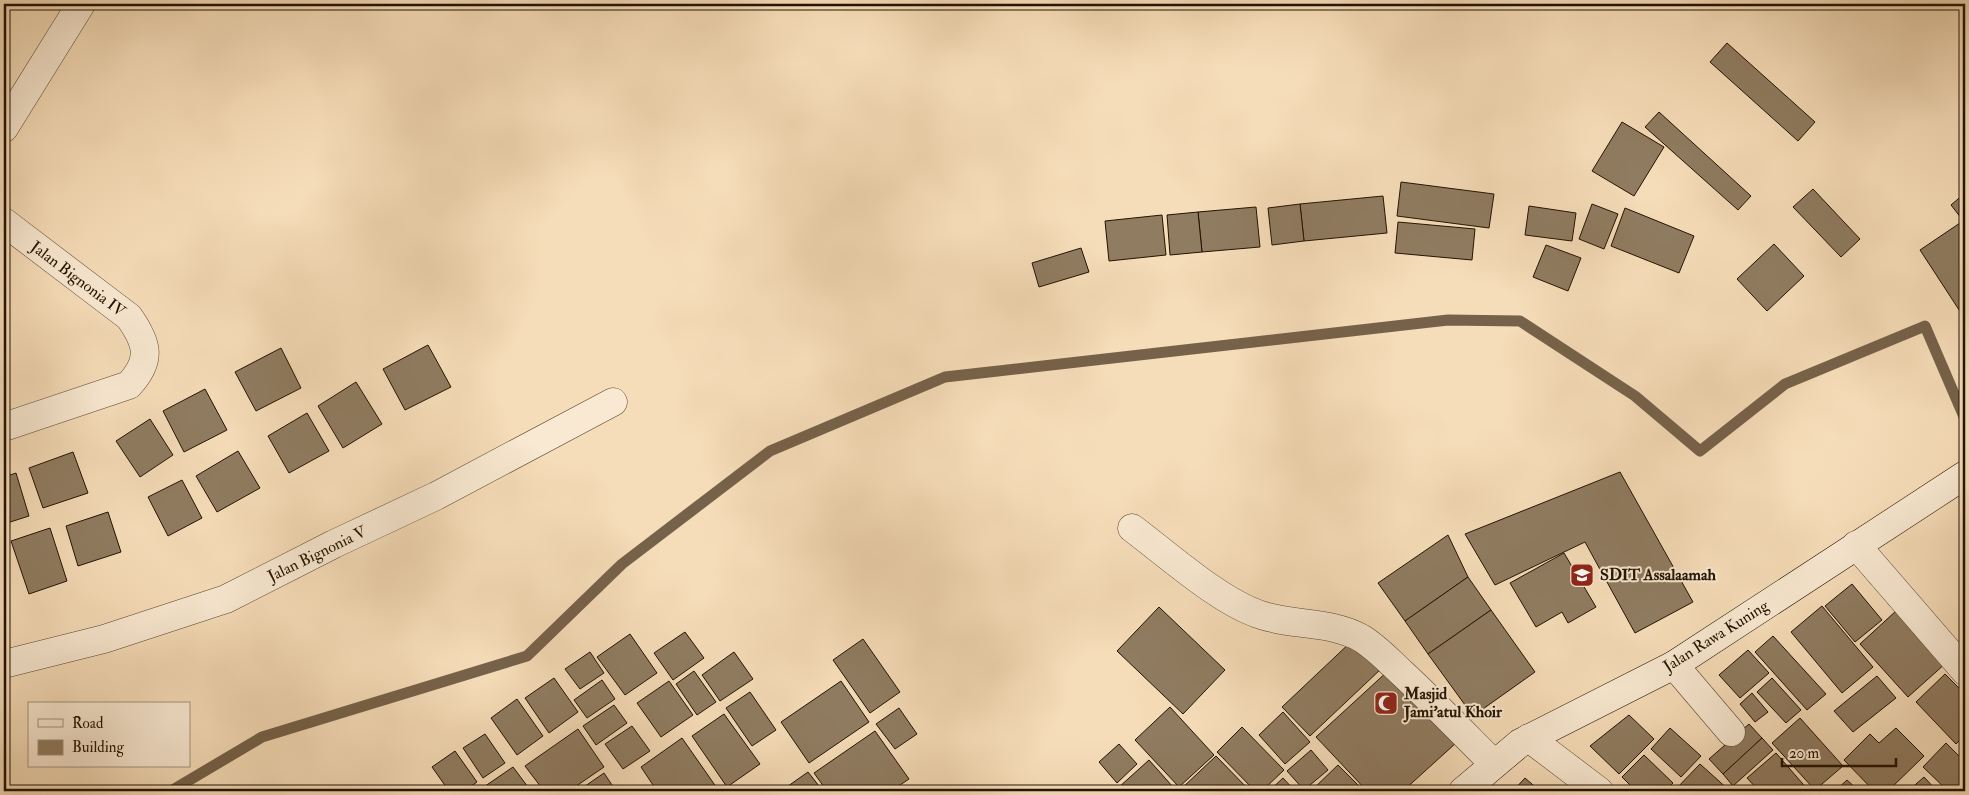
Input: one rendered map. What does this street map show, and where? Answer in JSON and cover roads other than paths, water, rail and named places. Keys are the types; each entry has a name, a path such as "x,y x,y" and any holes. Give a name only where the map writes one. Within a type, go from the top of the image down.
{"street":[{"path":"4,128 81,4"},
{"name":"Jalan Bignonia IV","path":"4,222 129,317 142,335 145,353 144,366 129,385 4,428"},
{"name":"Jalan Bignonia V","path":"4,664 104,639 226,599 334,544 436,496 613,402"},
{"name":"Jalan Rawa Kuning","path":"1463,791 1494,764 1529,738 1674,665 1965,475"},
{"path":"1132,528 1202,581 1248,611 1263,616 1340,630 1361,638 1414,684 1494,764"},
{"path":"1856,546 1965,671"},
{"path":"1674,665 1731,732"},
{"path":"1529,738 1599,791"}],"waterway":[{"path":"171,791 262,737 527,656 622,564 770,451 945,377 1448,320 1520,321 1635,396 1700,451 1785,384 1925,326 1965,419"}],"place":[{"name":"SDIT Assalaamah","path":"1582,575"},
{"name":"Masjid Jami'atul Khoir","path":"1386,703"}]}
